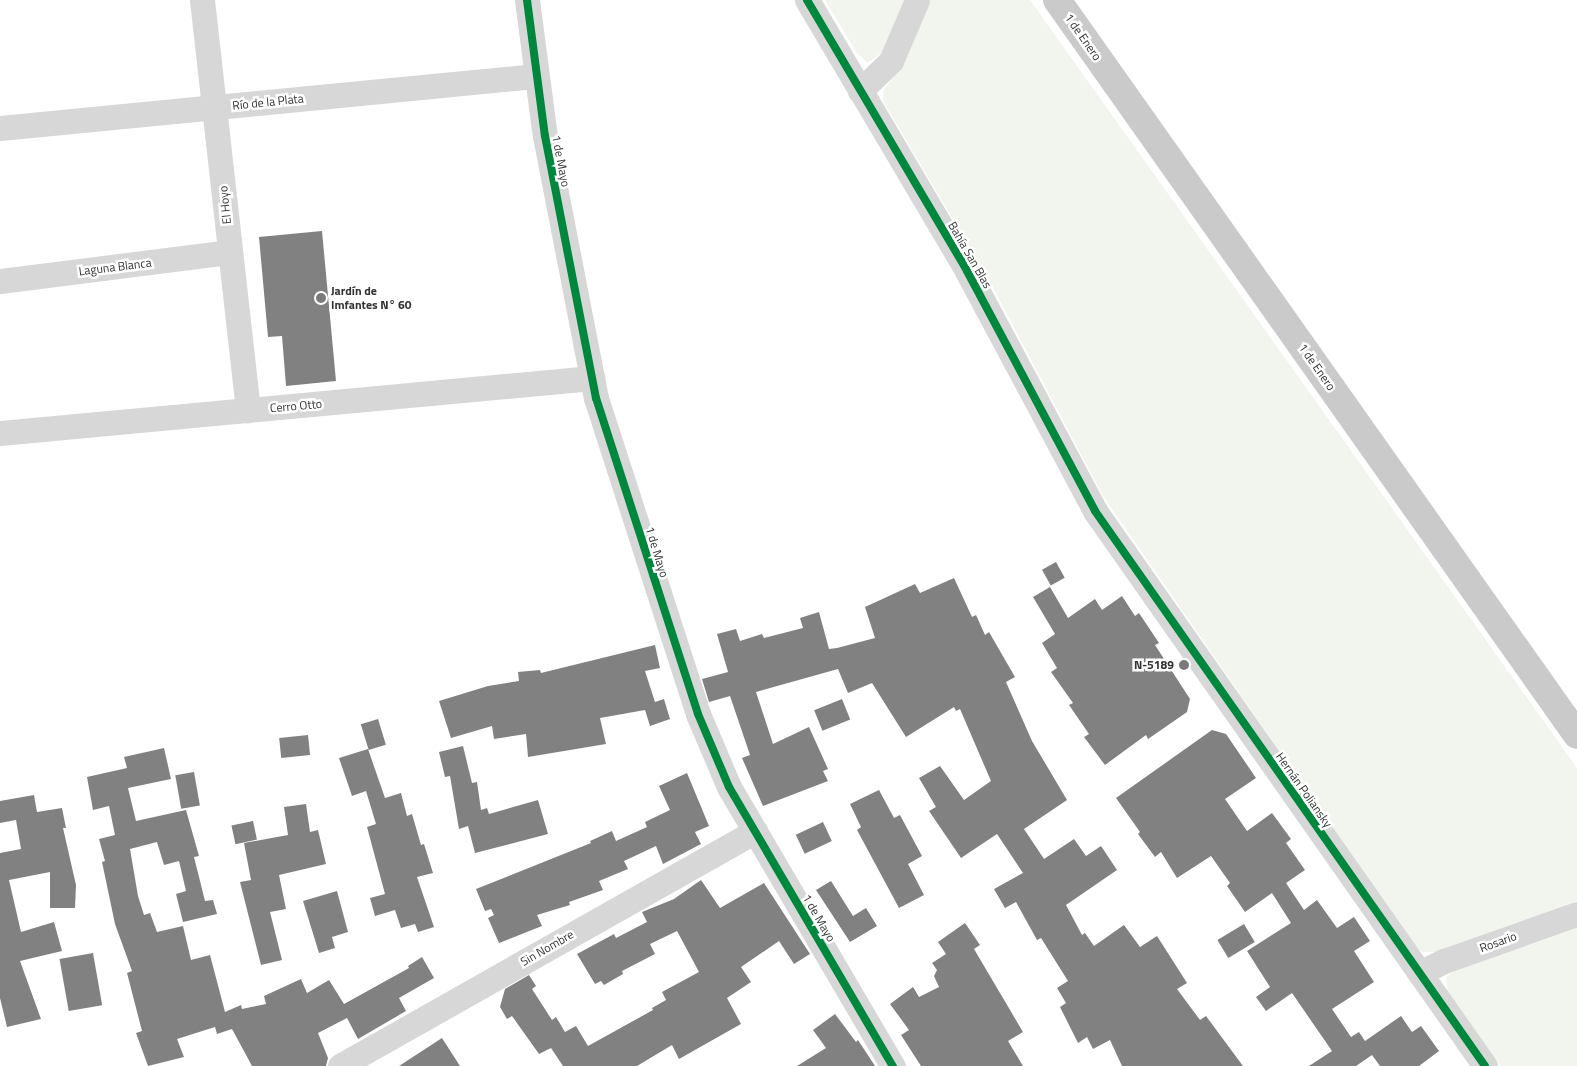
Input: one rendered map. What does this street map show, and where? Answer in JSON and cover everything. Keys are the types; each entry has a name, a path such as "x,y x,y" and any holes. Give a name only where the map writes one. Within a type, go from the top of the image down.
{"main road":[{"name":"1 de Enero","path":"1057,0 1577,735"}],"street":[{"name":"El Hoyo","path":"202,0 248,410"},
{"name":"1 de Mayo","path":"527,0 535,76 592,378 706,739 728,786 892,1066"},
{"name":"Bahía San Blas","path":"807,0 972,280 1077,480 1106,527"},
{"path":"860,91 891,61 917,0"},
{"name":"Río de la Plata","path":"0,128 535,76"},
{"name":"Laguna Blanca","path":"0,281 230,252"},
{"name":"Cerro Otto","path":"0,433 592,378"},
{"name":"Hernán Poliansky","path":"1106,527 1485,1066"},
{"name":"Sin Nombre","path":"340,1066 755,830"},
{"name":"Rosario","path":"1420,973 1444,961 1577,914"}],"shaded area":[{"path":"825,0 906,0 885,50 868,63 857,53"},
{"path":"930,0 1030,0 1577,768 1577,901 1435,952 1422,952 1413,944 1103,496 990,282 883,101 884,89 904,64"},
{"path":"1577,928 1577,1066 1500,1066 1448,992 1446,977 1455,971"}],"building":[{"path":"322,231 336,381 286,386 282,336 268,337 259,237"},
{"path":"1056,562 1065,578 1051,586 1042,570"},
{"path":"954,578 972,617 976,615 985,635 989,632 1015,677 1006,682 1032,741 1067,800 1024,829 1044,859 1074,839 1086,856 1101,846 1117,870 1066,905 1082,935 1085,933 1094,946 1124,925 1140,947 1157,936 1187,983 1177,989 1200,1020 1206,1016 1243,1066 1122,1066 1110,1040 1093,1049 1087,1037 1078,1043 1060,1007 1066,1003 1057,988 1068,981 1041,938 1037,940 1016,902 1005,908 994,889 1023,873 997,834 961,858 929,811 936,807 919,778 940,766 964,800 991,781 960,709 956,711 954,707 906,737 872,683 848,693 838,669 756,692 773,744 809,727 828,769 823,771 828,781 763,806 742,758 750,755 730,696 709,702 702,679 728,672 717,634 736,629 740,641 762,634 764,638 803,628 800,618 819,612 829,649 837,648 875,638 865,607 915,584 920,593"},
{"path":"1050,587 1068,618 1095,599 1102,610 1122,596 1135,616 1139,613 1159,643 1155,645 1190,699 1187,712 1148,739 1146,735 1105,765 1084,737 1089,734 1069,705 1073,703 1051,672 1057,668 1042,643 1055,634 1033,597"},
{"path":"655,645 660,668 645,671 655,702 664,699 670,719 650,726 645,710 600,718 606,744 528,757 526,734 494,739 492,726 451,738 439,701 488,686 519,681 518,672 540,670 541,673"},
{"path":"842,699 850,719 822,731 814,710"},
{"path":"378,719 386,745 369,750 361,724"},
{"path":"1212,730 1226,734 1256,778 1225,799 1247,831 1272,813 1291,839 1286,843 1305,870 1286,883 1304,910 1317,900 1337,928 1354,917 1370,941 1354,951 1374,982 1332,1009 1351,1037 1359,1032 1365,1041 1401,1016 1412,1032 1421,1026 1439,1051 1419,1066 1380,1066 1372,1055 1356,1066 1309,1066 1332,1051 1292,993 1266,1011 1256,997 1270,987 1247,951 1291,923 1272,893 1245,912 1227,886 1230,883 1211,856 1177,878 1161,852 1155,857 1138,834 1140,832 1116,798"},
{"path":"308,735 310,755 281,758 279,738"},
{"path":"463,746 472,783 477,782 481,810 487,808 489,814 538,800 548,834 475,853 468,826 459,829 450,776 445,777 439,752"},
{"path":"164,748 171,779 128,788 136,821 186,810 199,856 194,857 205,901 213,900 217,914 183,922 176,894 186,891 179,861 164,865 157,842 130,849 138,896 144,915 150,913 157,932 183,926 191,960 210,955 225,1012 241,1005 242,1009 266,1004 264,996 301,979 307,993 329,980 344,1004 409,968 408,966 422,957 434,978 399,998 406,1011 358,1039 347,1018 318,1033 328,1058 326,1066 252,1066 232,1029 217,1034 215,1027 177,1039 184,1057 148,1066 136,1033 142,1031 127,973 132,971 115,924 102,862 105,861 99,839 115,835 109,806 93,810 87,777 127,768 124,757"},
{"path":"368,749 385,798 401,793 407,816 412,814 421,845 424,844 433,873 417,877 434,927 418,932 415,924 401,928 395,910 375,916 370,898 385,894 367,827 376,824 366,791 352,796 339,758"},
{"path":"194,772 200,805 181,809 175,775"},
{"path":"687,773 709,826 695,832 701,844 663,864 656,846 624,861 628,869 599,881 603,890 569,902 570,905 537,915 542,926 499,943 488,918 494,915 491,909 485,911 476,889 591,843 590,841 612,831 616,841 647,827 645,822 670,810 659,786"},
{"path":"879,790 894,818 900,815 922,856 908,864 924,895 899,908 857,830 861,827 850,804"},
{"path":"34,795 37,812 62,808 66,828 63,828 76,885 75,908 50,908 50,872 9,880 21,932 54,922 62,951 20,961 41,1019 7,1027 0,998 0,853 21,849 16,820 0,823 0,801"},
{"path":"306,804 310,832 318,830 326,864 279,875 286,909 270,912 282,960 261,965 240,882 251,880 244,843 288,835 284,807"},
{"path":"253,821 257,840 235,844 231,826"},
{"path":"823,822 832,841 805,854 796,835"},
{"path":"701,880 720,908 764,883 810,954 794,964 779,941 741,967 751,982 727,998 741,1024 679,1059 672,1045 637,1066 563,1066 551,1048 539,1054 512,1016 507,1019 500,1007 505,989 529,975 536,986 532,989 552,1020 556,1017 565,1032 576,1026 588,1046 653,1010 652,1008 666,1000 662,992 699,972 677,931 650,944 655,954 622,971 623,974 604,985 601,981 595,984 577,954 614,934 616,938 647,922 642,912 674,899"},
{"path":"831,881 853,916 866,908 877,926 850,942 816,890"},
{"path":"337,891 348,932 332,937 335,948 319,953 303,901"},
{"path":"965,923 980,945 974,949 1023,1032 1008,1041 1023,1066 921,1066 901,1035 909,1030 890,1004 913,987 919,997 939,987 934,976 937,970 932,963 946,954 938,942"},
{"path":"1244,924 1255,942 1228,958 1217,940"},
{"path":"93,953 102,1005 69,1011 60,959"},
{"path":"835,1014 856,1042 858,1040 875,1066 797,1066 826,1048 813,1030"},
{"path":"442,1038 460,1066 399,1066"}],"cycle path":[{"path":"527,0 545,136 596,398 698,714 729,787 893,1066"},
{"path":"807,0 967,271 1095,511 1485,1066"}],"place":[{"name":"Jardín de Imfantes N° 60","path":"321,298"},
{"name":"N-5189","path":"1184,665"}]}
